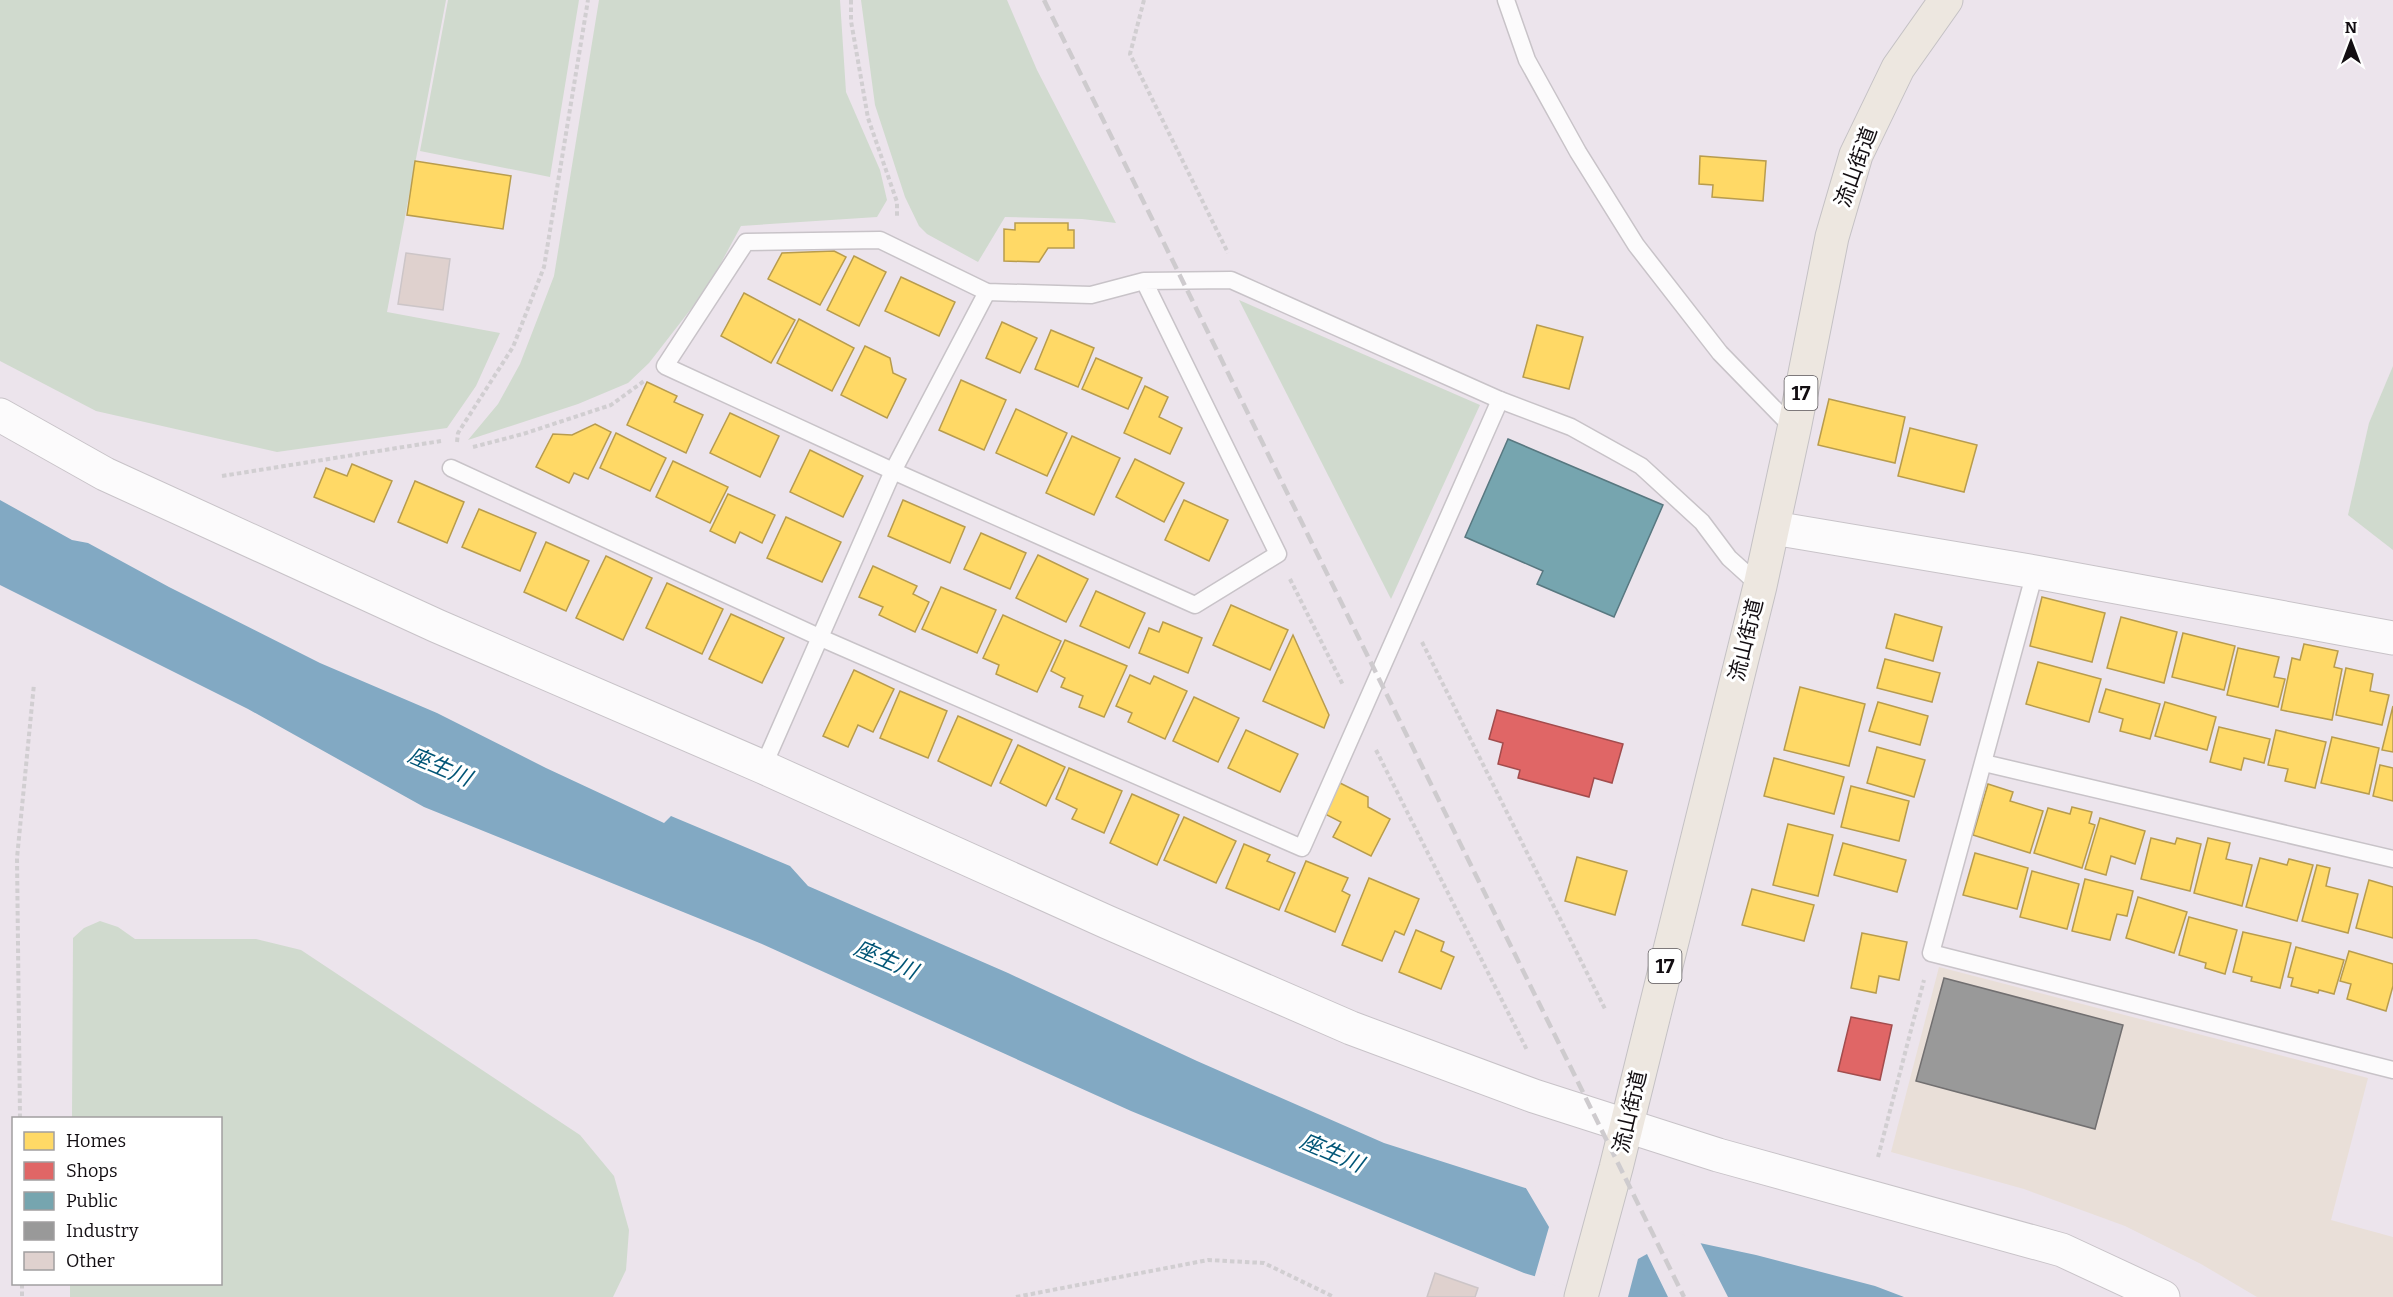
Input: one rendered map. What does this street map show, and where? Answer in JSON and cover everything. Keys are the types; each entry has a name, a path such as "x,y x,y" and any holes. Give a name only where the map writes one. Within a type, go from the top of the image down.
{"main road":[{"name":"流山街道","path":"1582,1297 1617,1168 1760,586 1832,237 1856,155 1898,68 1946,0"}],"street":[{"path":"0,415 105,474 437,626 763,767 1107,922 1351,1028 1534,1096 1718,1155 2062,1250 2163,1297"},
{"path":"1773,528 2035,572 2393,638"}],"lane":[{"path":"1506,0 1527,60 1578,152 1636,245 1720,353 1794,429"},
{"path":"1144,280 1278,554 1195,605 893,471 665,366 746,242 880,240 987,292 1091,295 1144,280 1231,280 1500,400 1570,427 1641,466 1702,522 1729,558 1760,586"},
{"path":"763,767 893,471 987,292"},
{"path":"453,460 821,638 1302,848 1500,400"},
{"path":"2035,572 1931,953 2393,1070"},
{"path":"1984,763 2393,859"}],"path":[{"path":"453,460 458,433 513,347 544,267 588,0"},
{"path":"851,0 851,21 868,118 897,202 897,248"},
{"path":"1144,0 1130,54 1230,256 1231,280"},
{"path":"453,460 611,405 665,366"},
{"path":"222,476 440,440 453,460"},
{"path":"1278,554 1527,1050"},
{"path":"1408,608 1417,631 1606,1011"},
{"path":"20,1117 17,858 34,684"},
{"path":"1878,1157 1931,953"},
{"path":"1016,1297 1208,1260 1264,1263 1334,1297"}],"shaded area":[{"path":"0,0 446,0 387,312 500,333 476,386 447,428 277,452 96,411 0,361"},
{"path":"448,0 579,0 550,177 420,151"},
{"path":"599,0 840,0 846,92 880,170 887,200 877,217 741,226 708,287 649,363 628,383 578,404 468,440 498,404 520,364 554,276"},
{"path":"861,0 1007,0 1037,70 1116,223 1082,219 1005,217 978,262 927,234 919,226 905,197 875,105"},
{"path":"1239,300 1480,405 1391,599"},
{"path":"2393,366 2393,550 2348,515 2369,423"},
{"path":"100,921 118,927 135,939 256,939 301,950 580,1135 614,1176 629,1230 626,1270 613,1297 70,1297 70,1285 222,1285 222,1117 72,1117 73,938 84,928"},
{"path":"1939,967 2368,1078 2331,1220 2393,1237 2393,1297 2257,1297 2201,1264 2125,1226 2024,1189 1891,1152"}],"water":[{"name":"座生川","path":"0,500 72,540 88,543 169,587 320,663 437,713 546,768 664,823 671,816 790,866 808,886 1008,973 1197,1061 1384,1143 1695,1242 1756,1255 1875,1286 1904,1297 1604,1297 1524,1273 1131,1111 762,944 424,807 248,709 0,585"}],"pier":[{"path":"1523,1183 1699,1240 1728,1297 1668,1297 1647,1254 1638,1259 1628,1297 1594,1297 1534,1279 1549,1227"}],"building: Homes":[{"path":"1700,156 1766,161 1763,201 1712,197 1713,185 1699,184"},
{"path":"415,161 511,176 503,229 407,215"},
{"path":"1015,223 1068,223 1068,230 1074,230 1074,248 1048,248 1039,262 1004,261 1004,229 1015,230"},
{"path":"834,251 846,257 820,305 768,279 782,253"},
{"path":"854,256 886,272 859,326 827,310"},
{"path":"901,277 955,302 939,336 885,311"},
{"path":"744,293 795,320 771,363 721,336"},
{"path":"799,319 854,348 832,391 777,363"},
{"path":"1002,322 1037,338 1020,373 986,358"},
{"path":"1537,325 1583,337 1569,389 1523,377"},
{"path":"1051,330 1094,348 1078,387 1035,369"},
{"path":"865,346 890,358 893,373 906,379 887,418 841,395"},
{"path":"1096,358 1142,378 1128,409 1082,389"},
{"path":"961,380 1006,400 984,450 939,430"},
{"path":"647,382 677,396 674,402 703,415 686,453 627,425"},
{"path":"1145,386 1168,397 1159,417 1182,428 1170,454 1124,433"},
{"path":"1829,399 1905,417 1895,463 1818,445"},
{"path":"1016,409 1067,433 1047,476 996,453"},
{"path":"730,413 779,436 760,477 710,453"},
{"path":"595,424 611,432 588,479 574,473 569,483 536,467 553,434 572,435"},
{"path":"1910,428 1977,445 1964,492 1898,476"},
{"path":"616,433 666,458 650,491 600,468"},
{"path":"1072,436 1120,458 1094,515 1046,493"},
{"path":"810,450 863,476 843,517 790,492"},
{"path":"1135,459 1184,483 1164,522 1116,497"},
{"path":"673,461 728,487 710,523 656,497"},
{"path":"352,464 392,481 374,522 314,497 326,468 347,476"},
{"path":"415,481 464,502 447,543 398,522"},
{"path":"728,494 775,515 762,543 740,532 735,543 710,531"},
{"path":"903,500 965,527 950,563 888,536"},
{"path":"1184,500 1228,520 1209,561 1165,540"},
{"path":"479,509 536,533 520,571 462,547"},
{"path":"786,517 841,542 822,582 767,558"},
{"path":"981,533 1026,553 1010,589 964,569"},
{"path":"546,542 589,561 566,611 524,592"},
{"path":"1038,555 1088,579 1066,622 1016,598"},
{"path":"606,556 652,578 623,640 576,618"},
{"path":"873,566 917,586 913,594 929,602 915,632 879,615 883,607 859,597"},
{"path":"667,583 723,609 702,654 646,628"},
{"path":"941,587 996,610 977,653 922,629"},
{"path":"1096,591 1145,613 1129,648 1080,626"},
{"path":"2042,597 2105,613 2092,662 2030,646"},
{"path":"1231,605 1288,630 1270,670 1213,645"},
{"path":"731,614 784,638 762,683 709,659"},
{"path":"1895,614 1942,627 1933,661 1886,648"},
{"path":"1003,615 1061,641 1037,692 996,674 999,665 983,658"},
{"path":"2121,617 2177,632 2164,683 2107,668"},
{"path":"1163,622 1202,638 1188,673 1139,653 1149,628 1159,632"},
{"path":"2183,633 2235,646 2224,690 2172,677"},
{"path":"1293,635 1329,715 1324,728 1263,701"},
{"path":"1065,640 1127,666 1104,717 1079,707 1083,696 1061,687 1065,678 1051,671"},
{"path":"2304,644 2338,651 2334,667 2342,669 2332,720 2281,710 2292,658 2300,660"},
{"path":"2238,648 2279,657 2274,677 2285,679 2278,707 2227,695"},
{"path":"1885,659 1940,673 1932,702 1877,688"},
{"path":"2038,662 2101,679 2089,722 2026,704"},
{"path":"2346,668 2373,674 2370,691 2389,695 2382,725 2336,715"},
{"path":"854,670 894,689 873,732 858,725 848,747 823,736"},
{"path":"1130,675 1150,684 1154,676 1187,691 1165,739 1128,722 1132,713 1116,706"},
{"path":"1800,687 1865,704 1849,766 1784,750"},
{"path":"2106,689 2160,704 2150,739 2120,731 2123,719 2099,712"},
{"path":"900,691 947,711 928,758 880,738"},
{"path":"1194,697 1239,718 1218,762 1173,741"},
{"path":"1878,702 1928,716 1920,745 1869,731"},
{"path":"2165,702 2216,717 2207,750 2155,736"},
{"path":"2393,706 2393,752 2382,750"},
{"path":"958,716 1012,740 991,786 938,761"},
{"path":"2219,727 2270,739 2264,763 2244,758 2241,770 2210,762"},
{"path":"1246,730 1298,754 1280,792 1228,768"},
{"path":"2276,730 2326,742 2315,788 2285,781 2288,769 2268,765"},
{"path":"2332,737 2379,748 2369,794 2321,783"},
{"path":"1018,745 1065,767 1046,806 1000,783"},
{"path":"1877,747 1925,760 1914,797 1867,783"},
{"path":"1774,758 1844,777 1834,814 1764,796"},
{"path":"2380,765 2393,768 2393,801 2373,796"},
{"path":"1069,768 1122,791 1104,833 1072,819 1077,809 1056,799"},
{"path":"1340,783 1368,797 1368,807 1390,819 1371,856 1333,837 1341,822 1325,814"},
{"path":"1988,784 2013,792 2010,801 2043,811 2030,853 1973,835"},
{"path":"1851,786 1909,801 1899,841 1841,827"},
{"path":"1132,794 1179,815 1157,865 1110,843"},
{"path":"2072,807 2092,812 2089,823 2095,825 2082,868 2034,853 2048,808 2070,814"},
{"path":"1184,817 1236,841 1216,883 1164,860"},
{"path":"2100,818 2145,831 2135,864 2111,856 2106,875 2085,869"},
{"path":"1788,824 1833,835 1818,896 1773,885"},
{"path":"2151,838 2175,844 2177,838 2201,844 2190,891 2141,879"},
{"path":"2208,838 2230,843 2226,859 2252,865 2242,906 2194,893"},
{"path":"1843,843 1906,860 1897,892 1834,875"},
{"path":"1244,844 1270,855 1267,861 1295,873 1279,910 1226,888"},
{"path":"1975,853 2028,868 2017,909 1963,895"},
{"path":"1577,857 1627,871 1615,915 1565,901"},
{"path":"2260,858 2287,865 2289,859 2313,865 2297,921 2246,907"},
{"path":"1306,861 1348,878 1342,891 1350,895 1335,932 1285,911"},
{"path":"2317,865 2330,868 2326,886 2358,894 2348,933 2302,921"},
{"path":"2032,871 2079,884 2067,929 2020,917"},
{"path":"1369,878 1419,899 1404,935 1395,931 1382,961 1342,945"},
{"path":"2085,879 2133,891 2127,916 2117,914 2110,940 2072,931"},
{"path":"2369,880 2393,887 2393,938 2356,928"},
{"path":"1752,889 1814,905 1804,941 1742,925"},
{"path":"2138,897 2187,912 2174,953 2126,938"},
{"path":"2189,917 2237,930 2225,974 2205,968 2206,963 2179,955"},
{"path":"1416,930 1444,942 1441,951 1454,957 1441,989 1399,972"},
{"path":"2243,932 2291,943 2280,988 2251,981 2252,977 2233,972"},
{"path":"1862,933 1907,942 1899,980 1879,976 1876,993 1851,988"},
{"path":"2296,947 2344,960 2334,994 2319,990 2318,993 2291,986 2293,978 2288,977"},
{"path":"2349,951 2393,964 2393,986 2386,1011 2347,999 2351,984 2340,981"}],"building: Shops":[{"path":"1497,710 1623,744 1612,783 1594,778 1589,797 1518,778 1520,770 1498,764 1503,743 1489,739"},
{"path":"1851,1017 1892,1025 1880,1080 1838,1071"}],"building: Public":[{"path":"1508,439 1663,505 1614,617 1537,584 1543,571 1465,537"}],"building: Industry":[{"path":"1944,978 2123,1025 2095,1129 1916,1081"}],"building: Other":[{"path":"406,253 450,259 443,310 398,304"},
{"path":"1435,1273 1478,1288 1475,1297 1427,1297"}],"railway":[{"path":"1044,0 1684,1297"}]}
